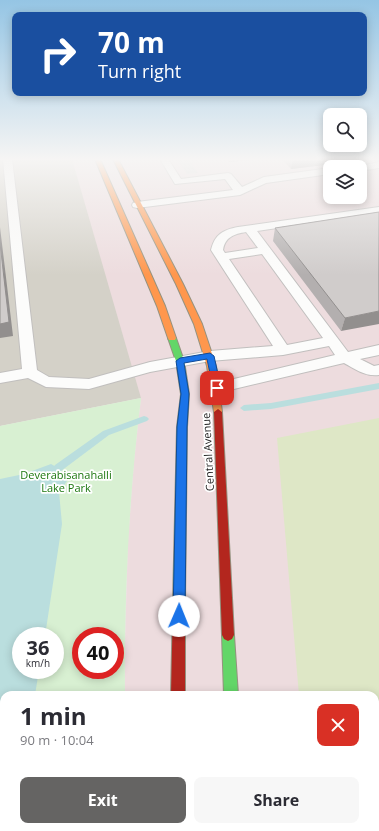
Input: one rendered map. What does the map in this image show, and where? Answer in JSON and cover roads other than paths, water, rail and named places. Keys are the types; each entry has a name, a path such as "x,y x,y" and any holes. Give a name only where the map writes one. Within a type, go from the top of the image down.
{"street":[{"name":"Central Avenue","path":"114,198 161,306 180,361 185,394 182,427 178,691"},
{"name":"Central Avenue","path":"134,198 188,301 210,356 217,388 231,691"}],"lane":[{"path":"11,198 30,373"},
{"path":"137,205 194,198"},
{"path":"327,217 346,206 379,201"},
{"path":"283,350 217,250 217,245 223,236 234,231 249,228 379,210"},
{"path":"249,228 344,357 372,371 379,370"},
{"path":"221,257 265,250"},
{"path":"0,378 30,373 46,382 89,384 150,367 180,361 210,356 283,350 332,341"},
{"path":"217,388 379,350"}],"water":[{"path":"51,464 58,468 67,481 59,492 62,524 46,627 12,627 12,679 38,679 36,691 0,691 0,479 24,474"}],"waterway":[{"path":"244,408 271,406 379,386"},
{"path":"58,468 106,433 144,419"}],"park label":[{"name":"Deverabisanahalli Lake Park","path":"66,481"}]}
